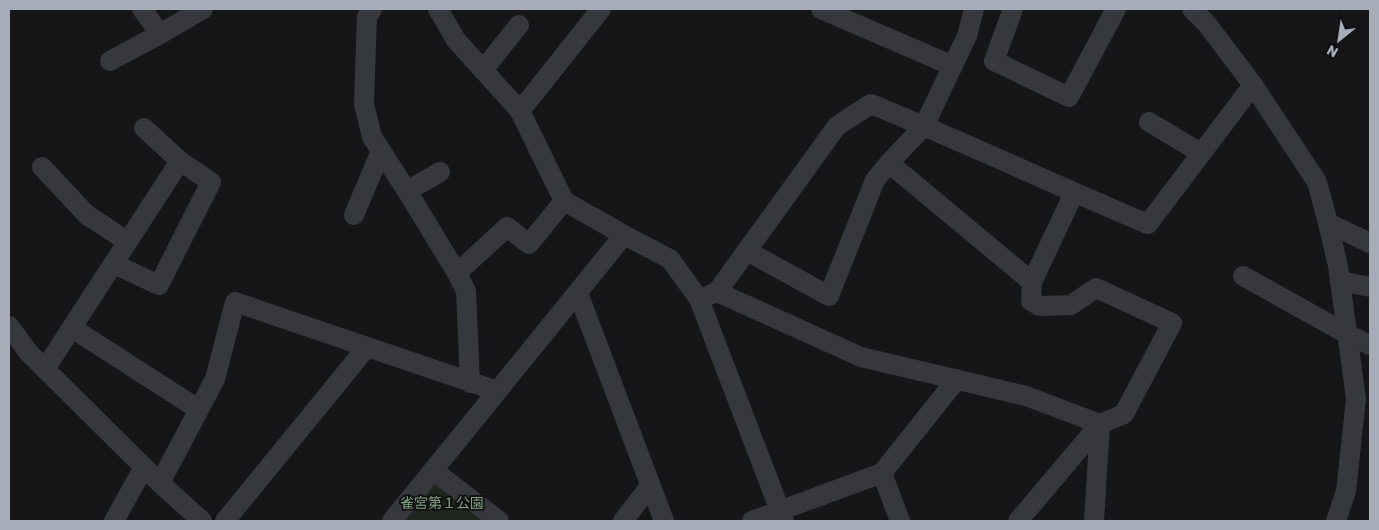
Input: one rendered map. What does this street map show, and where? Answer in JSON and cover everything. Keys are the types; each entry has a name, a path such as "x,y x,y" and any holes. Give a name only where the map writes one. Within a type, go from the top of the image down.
{"street":[{"path":"142,9 160,34"},
{"path":"110,61 203,9"},
{"path":"372,9 367,17 364,104 372,137 407,191 466,291 470,383"},
{"path":"438,9 456,40 520,111 564,201 670,259 708,295 861,357 1026,396 1100,424"},
{"path":"520,111 601,9"},
{"path":"822,9 953,66"},
{"path":"747,251 829,296 875,180 924,126 967,36 974,9"},
{"path":"1012,9 994,61 1069,97 1116,9"},
{"path":"1192,9 1206,24 1253,85 1317,182 1338,266 1356,399 1362,415 1346,491 1336,521"},
{"path":"483,70 519,25"},
{"path":"708,295 747,251 837,126 871,104 1148,224 1253,85"},
{"path":"1149,122 1201,153"},
{"path":"114,264 159,285 211,182 180,162 144,128"},
{"path":"354,215 381,151"},
{"path":"45,369 180,162"},
{"path":"889,163 1032,282"},
{"path":"42,167 87,215 127,241"},
{"path":"407,191 440,172"},
{"path":"1018,521 1100,424 1124,414 1172,323 1096,288 1071,305 1040,306 1031,301 1032,282 1074,193"},
{"path":"457,273 507,227 528,244 564,201"},
{"path":"1328,223 1370,243"},
{"path":"392,521 624,235"},
{"path":"1243,276 1370,346"},
{"path":"1340,281 1370,287"},
{"path":"578,293 664,521"},
{"path":"708,295 782,516"},
{"path":"160,484 215,379 235,302 497,391"},
{"path":"72,328 198,409"},
{"path":"11,333 160,484 202,521"},
{"path":"225,521 366,347"},
{"path":"752,521 782,516 882,473 957,379"},
{"path":"1094,521 1100,424"},
{"path":"114,521 144,466"},
{"path":"434,471 499,521"},
{"path":"882,473 900,521"},
{"path":"623,521 650,486"}],"green space":[{"name":"雀宮第１公園","path":"440,475 494,521 404,521"}]}
